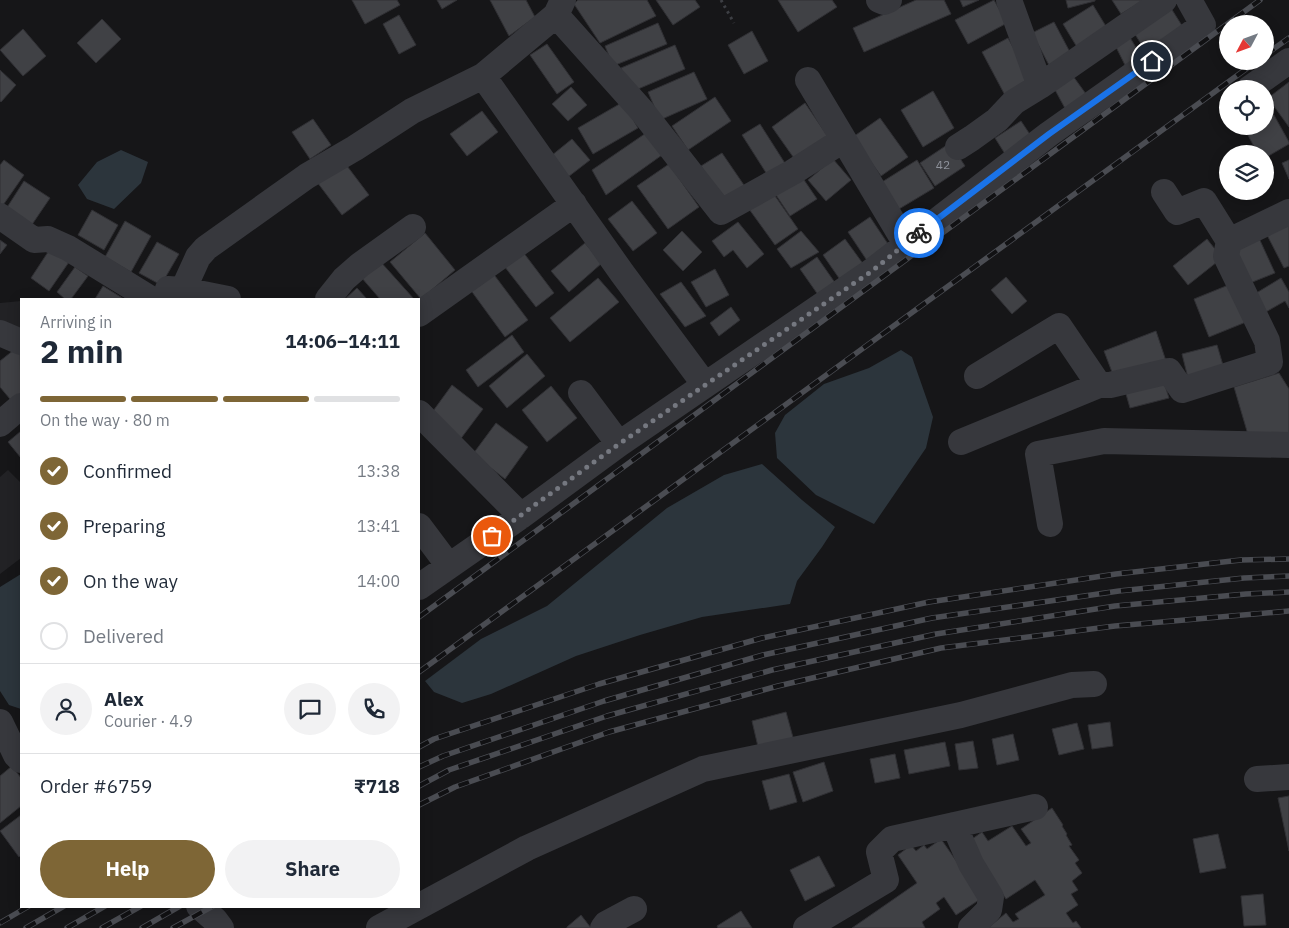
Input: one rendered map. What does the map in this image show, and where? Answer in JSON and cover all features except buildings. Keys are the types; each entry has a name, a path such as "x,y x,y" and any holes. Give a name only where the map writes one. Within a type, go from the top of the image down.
{"street":[{"path":"879,0 884,2 889,0"},
{"path":"1009,0 1040,86"},
{"path":"958,147 996,120 1014,102 1164,0"},
{"path":"420,586 521,516 619,444 872,271 1049,134 1203,25 1189,0"},
{"path":"183,290 198,257 214,242 307,176 355,148 412,110 483,76 559,7 721,212 793,172 843,140"},
{"path":"1262,80 1289,61"},
{"path":"483,76 622,273 705,385"},
{"path":"808,80 906,244"},
{"path":"961,442 1099,385 1110,385 1169,371 1182,390 1270,362 1267,342 1226,256 1229,241 1204,201 1177,212 1164,192"},
{"path":"420,313 574,204"},
{"path":"1229,241 1289,212"},
{"path":"0,216 34,240 48,239 68,248 149,298"},
{"path":"329,298 344,279 360,265 413,227"},
{"path":"156,298 163,291 171,288 223,298"},
{"path":"977,376 1059,326 1099,385"},
{"path":"0,333 20,342"},
{"path":"581,393 619,444"},
{"path":"0,424 20,407"},
{"path":"420,415 521,516"},
{"path":"1050,524 1038,454 1104,441 1289,445"},
{"path":"420,527 449,566"},
{"path":"420,906 527,848 703,769 961,715 1072,685 1094,684"},
{"path":"0,722 15,758"},
{"path":"1257,779 1289,777"},
{"path":"806,928 886,880 879,852 892,839 1036,807"},
{"path":"954,825 972,864 991,897 989,910 971,928"},
{"path":"201,908 221,928"},
{"path":"379,928 416,908"},
{"path":"603,928 606,924 634,909"}],"path":[{"path":"721,0 734,23"}],"shaded area":[{"path":"121,150 148,162 141,183 114,209 87,199 78,185 97,162"},
{"path":"20,301 20,331 0,347 0,303"},
{"path":"901,350 912,357 933,417 926,448 874,524 816,495 777,458 775,433 785,415 824,384 869,368"},
{"path":"762,464 835,527 797,581 790,604 702,617 640,635 576,656 491,694 462,703 434,692 425,681 481,639 547,606 667,508 724,475"},
{"path":"8,470 20,482 20,559 0,574 0,477"},
{"path":"20,575 20,709 9,705 0,691 0,587"}],"railway":[{"path":"420,616 1260,0"},
{"path":"1274,49 1289,38"},
{"path":"420,671 1245,70"},
{"path":"420,746 434,739 599,684 762,638 929,602 1116,574 1241,560 1289,559"},
{"path":"420,767 443,756 604,701 763,655 932,618 1119,591 1244,578 1289,576"},
{"path":"420,785 449,770 607,716 772,670 936,634 1115,606 1289,592"},
{"path":"420,804 455,787 609,732 778,686 941,648 1115,626 1289,611"},
{"path":"0,923 26,908"},
{"path":"26,928 61,908"},
{"path":"67,928 102,908"},
{"path":"102,928 137,908"},
{"path":"142,928 177,908"},
{"path":"173,928 209,908"}],"way so far":[{"path":"492,536 619,444 872,271 919,233"}],"route":[{"path":"919,233 1049,134 1152,61"}]}
